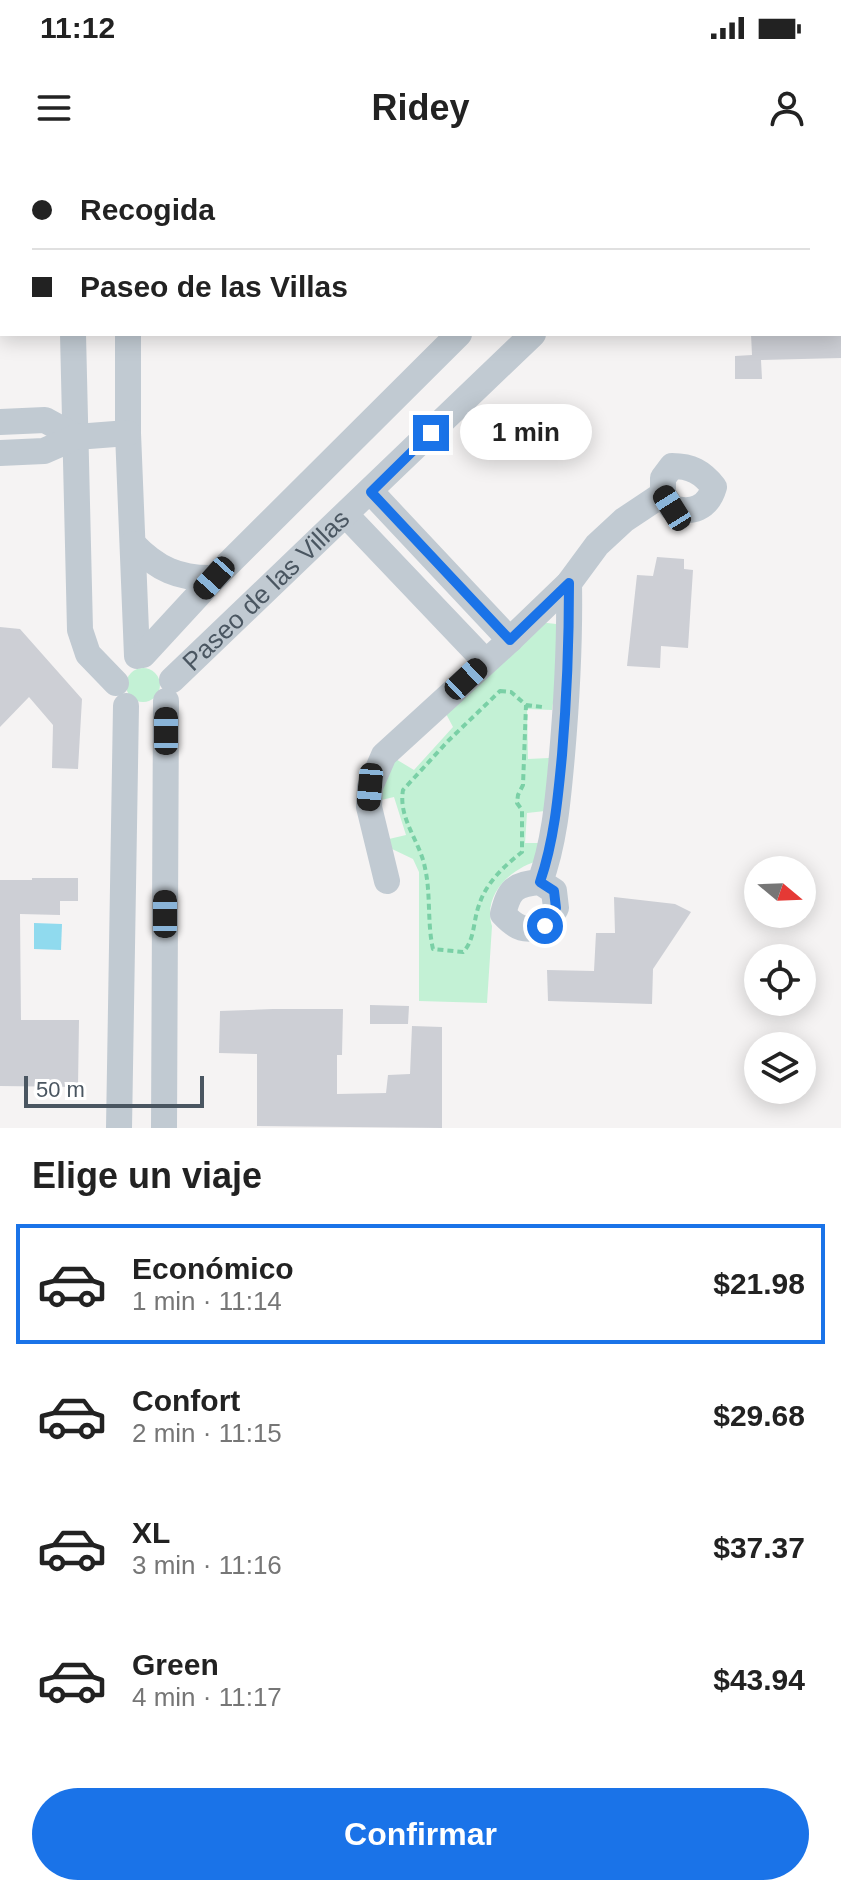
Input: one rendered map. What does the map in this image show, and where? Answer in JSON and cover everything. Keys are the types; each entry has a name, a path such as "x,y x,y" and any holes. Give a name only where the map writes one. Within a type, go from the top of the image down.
{"street":[{"path":"73,336 80,630 88,654 121,694 136,711 147,712 158,708 169,690 170,672 159,660 140,655 121,666 121,694 119,1128"},
{"path":"128,336 128,433 140,655"},
{"name":"Paseo de las Villas","path":"140,655 457,336"},
{"name":"Paseo de las Villas","path":"164,1128 169,690 531,336"},
{"path":"0,422 45,420 76,437"},
{"path":"0,453 44,451 76,437 128,433"},
{"path":"371,492 510,640"},
{"path":"387,881 369,807 370,787 384,755 569,583 597,545 624,520 663,494"},
{"path":"346,515 485,661"},
{"path":"133,544 149,561 169,573 191,579 214,578"},
{"path":"427,600 451,577"},
{"path":"540,882 548,859 558,799 570,661 569,583"}],"path":[{"path":"526,705 523,785 517,803 522,810 522,852 501,868 479,902 469,946 463,952 433,949 425,865 407,825 401,799 403,790 500,691 511,692 526,705 546,707"}],"green space":[{"path":"539,622 556,624 563,631 552,710 527,709 528,759 549,758 545,811 527,813 525,843 540,843 541,860 510,876 495,893 491,903 487,1003 419,1001 419,872 413,859 390,848 389,839 406,835 394,797 377,801 394,758 414,770 453,727 444,710"},
{"path":"143,668 155,673 160,685 155,697 143,702 131,697 126,685 131,673"}],"water":[{"path":"34,923 62,924 61,950 34,949"}],"building":[{"path":"751,336 841,336 841,358 761,360 762,379 735,379 735,356 752,355"},
{"path":"657,557 684,559 684,569 693,570 688,648 661,646 660,668 627,666 637,575 653,576"},
{"path":"0,627 20,629 82,699 78,769 52,768 53,725 29,697 0,727"},
{"path":"78,878 78,901 60,901 60,915 20,914 21,1020 79,1020 78,1087 0,1086 0,880"},
{"path":"614,897 675,904 691,912 653,969 652,1004 548,1001 547,970 594,971 596,933 615,933"},
{"path":"370,1005 409,1006 408,1024 370,1024"},
{"path":"343,1009 342,1055 337,1055 337,1094 386,1093 388,1075 410,1074 412,1026 442,1027 442,1128 257,1126 257,1054 219,1053 220,1011"}],"route":[{"path":"431,433 371,492 510,640 569,583 570,661 558,799 548,859 540,882 554,891 556,908 545,926"}]}
